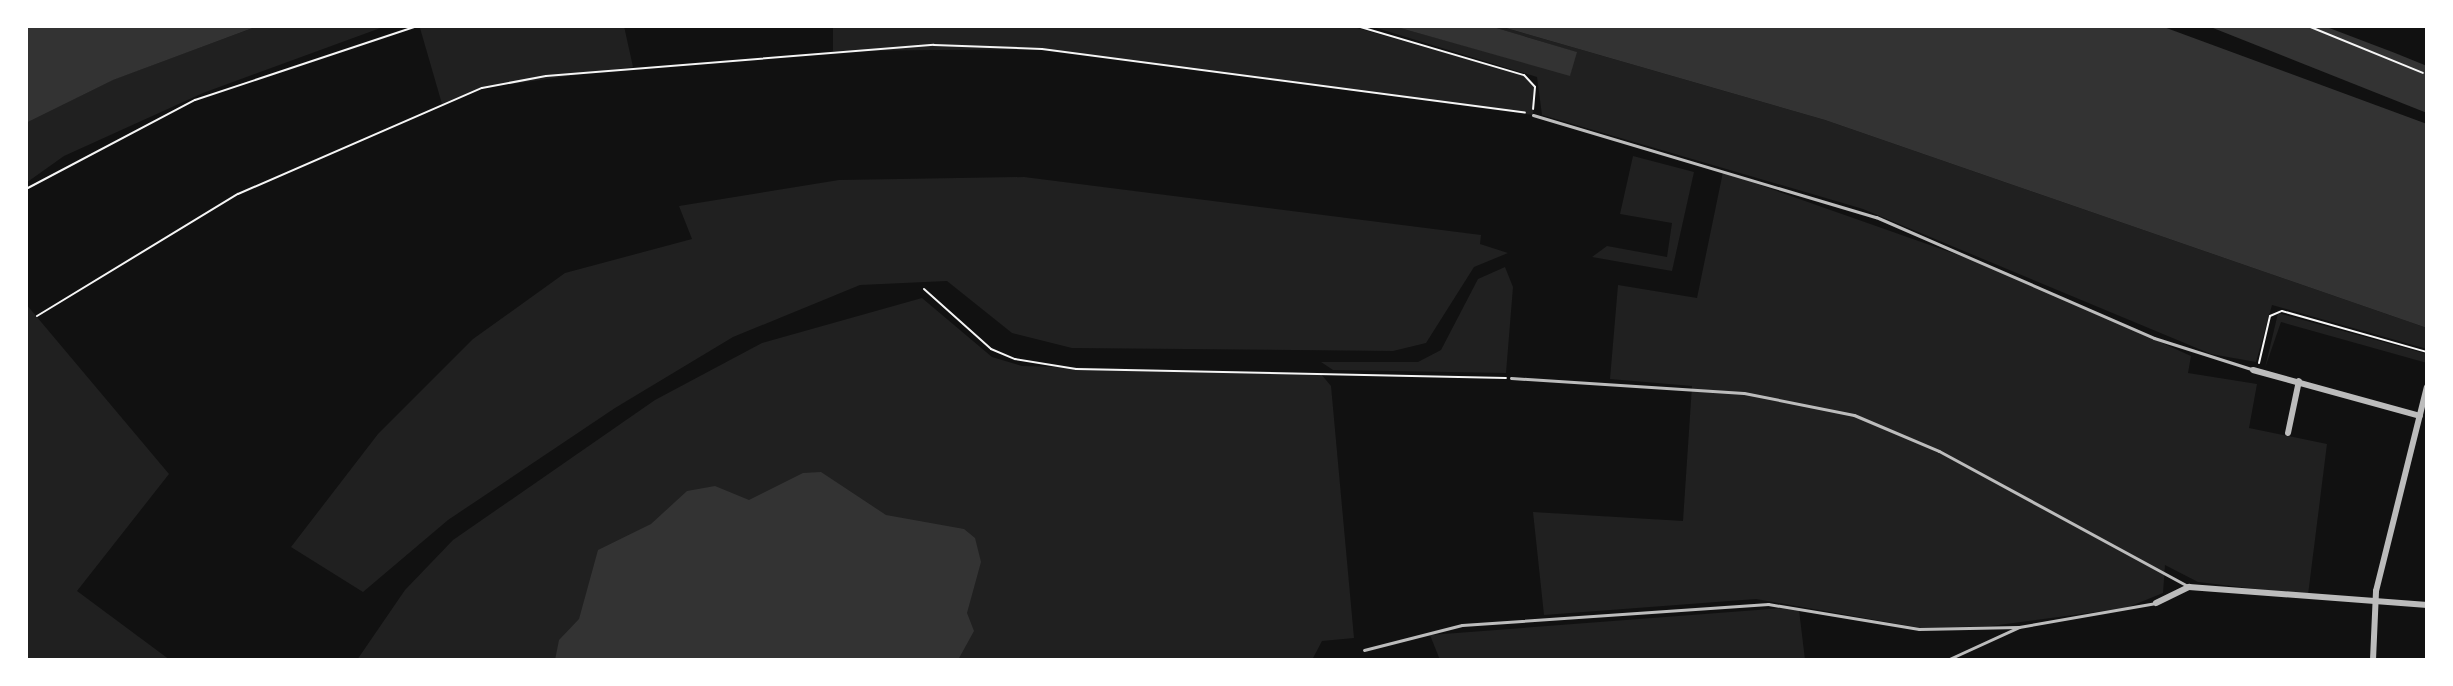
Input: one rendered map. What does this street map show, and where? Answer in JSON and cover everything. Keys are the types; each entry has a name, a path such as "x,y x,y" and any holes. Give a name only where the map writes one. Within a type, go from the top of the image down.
{"street":[{"path":"2253,370 2420,416"},
{"path":"2288,433 2299,381"},
{"path":"2373,660 2376,605 2427,387"},
{"path":"2156,603 2189,587 2376,605 2427,605"}],"lane":[{"path":"1533,115 1876,217 2154,338 2253,370"},
{"path":"1511,378 1744,393 1854,415 1939,451 2189,587"},
{"path":"1364,650 1462,625 1768,604 1927,630 2019,627 2156,603"},
{"path":"1947,660 2019,627"}],"path":[{"path":"26,189 195,100 418,26"},
{"path":"37,316 238,194 482,88 546,76 934,45 1042,49 1533,115 1535,87 1524,75 1357,26"},
{"path":"2308,26 2423,73"},
{"path":"924,289 991,349 1045,364 1511,378"},
{"path":"2253,370 2270,316 2282,311 2427,352"}],"shaded area":[{"path":"26,26 258,26 113,80 26,123"},
{"path":"258,26 386,26 203,93 64,156 26,183 26,123 112,80"},
{"path":"624,26 633,67 482,88 442,104 420,28"},
{"path":"833,26 1350,26 1524,75 1535,87 1533,115 1042,49 833,51"},
{"path":"1370,26 1393,26 1570,75 1576,52 1490,26 1499,26 1825,120 2427,328 2427,349 2272,305 2256,362 2211,354 1863,209 1542,115 1537,77"},
{"path":"1393,26 1490,26 1577,52 1570,76"},
{"path":"1499,26 2161,26 2427,124 2427,328 1825,120"},
{"path":"2208,26 2324,26 2395,53 2427,66 2427,113"},
{"path":"1633,156 1694,172 1672,271 1592,257 1607,246 1667,257 1672,223 1620,214"},
{"path":"1723,172 1998,269 2191,356 2188,373 2257,384 2249,428 2327,444 2308,595 2198,582 2165,565 2163,593 2126,608 1991,626 1921,628 1756,599 1544,615 1533,512 1683,521 1692,386 1610,379 1618,285 1697,298"},
{"path":"1024,177 1481,235 1480,244 1508,253 1474,267 1426,343 1393,351 1072,348 1012,333 947,281 860,285 733,337 615,408 448,520 363,592 291,547 378,434 473,339 565,273 692,239 679,206 839,180"},
{"path":"1505,267 1513,287 1506,373 1333,370 1321,362 1418,362 1441,350 1478,279"},
{"path":"922,298 992,357 1022,366 1321,374 1331,386 1354,638 1322,641 1312,660 357,660 405,590 453,540 655,400 762,343"},
{"path":"26,304 169,474 77,591 170,660 26,660"},
{"path":"2278,313 2427,354 2427,363 2281,322 2265,368"},
{"path":"821,472 886,515 964,529 975,538 981,562 967,613 974,631 958,660 555,660 559,640 579,619 598,550 651,524 687,491 715,486 749,500 803,473"},
{"path":"1784,608 1799,610 1805,660 1440,660 1430,635"}]}
